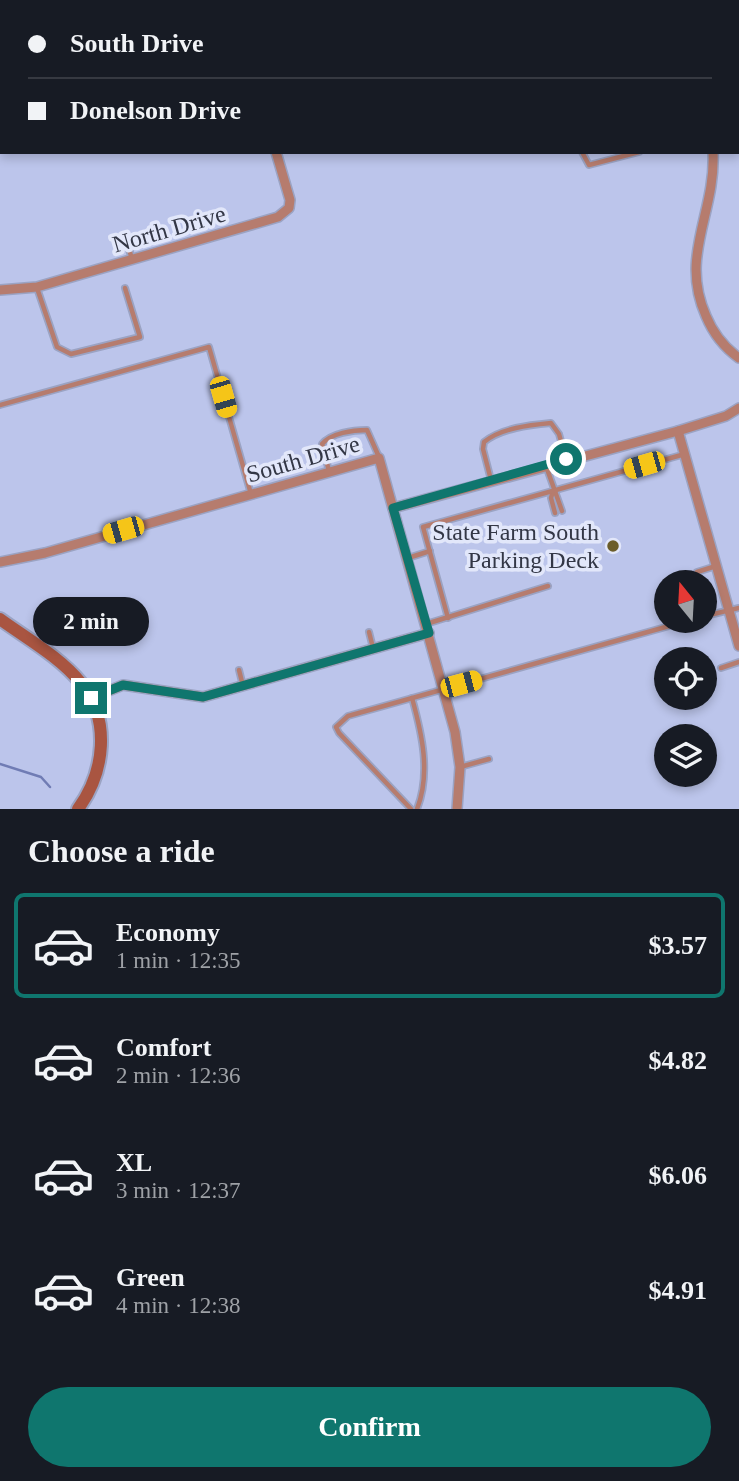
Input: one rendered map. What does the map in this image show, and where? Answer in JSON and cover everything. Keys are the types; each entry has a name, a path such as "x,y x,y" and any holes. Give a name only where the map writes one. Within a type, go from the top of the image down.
{"street":[{"name":"North Drive","path":"0,290 37,287 278,218 289,208 289,201 277,154"},
{"path":"713,154 712,192 697,243 694,279 699,301 709,324 739,359"},
{"path":"393,508 566,459 678,431 726,416 739,408"},
{"path":"678,431 716,566 734,609 739,646"},
{"name":"South Drive","path":"0,562 379,458 444,689 460,767 457,809"},
{"path":"0,619 63,666 81,682 91,698 100,727 101,757 93,784 78,809"},
{"path":"91,698 123,685 195,697 373,649 428,628"}],"lane":[{"path":"583,154 589,165 631,154"},
{"path":"128,246 132,260"},
{"path":"37,287 57,347 71,355 140,337 125,288"},
{"path":"0,405 209,347 251,494"},
{"path":"491,480 483,449 484,442 514,429 551,423 559,434 566,459"},
{"path":"329,472 322,444 327,438 367,430 379,458"},
{"path":"448,618 423,527 685,454"},
{"path":"545,465 562,511"},
{"path":"553,491 551,498 555,513"},
{"path":"408,558 430,551"},
{"path":"703,570 716,566"},
{"path":"428,628 448,618 548,586"},
{"path":"411,809 336,727 348,716 654,630"},
{"path":"369,632 373,649"},
{"path":"721,668 739,662"},
{"path":"239,670 243,686"},
{"path":"412,698 425,769 422,796 417,809"},
{"path":"460,767 489,759"}],"waterway":[{"path":"0,764 41,777 50,787"}],"place":[{"name":"State Farm South Parking Deck","path":"613,546"}],"route":[{"path":"91,698 123,685 203,697 429,633 393,508 566,459"}]}
